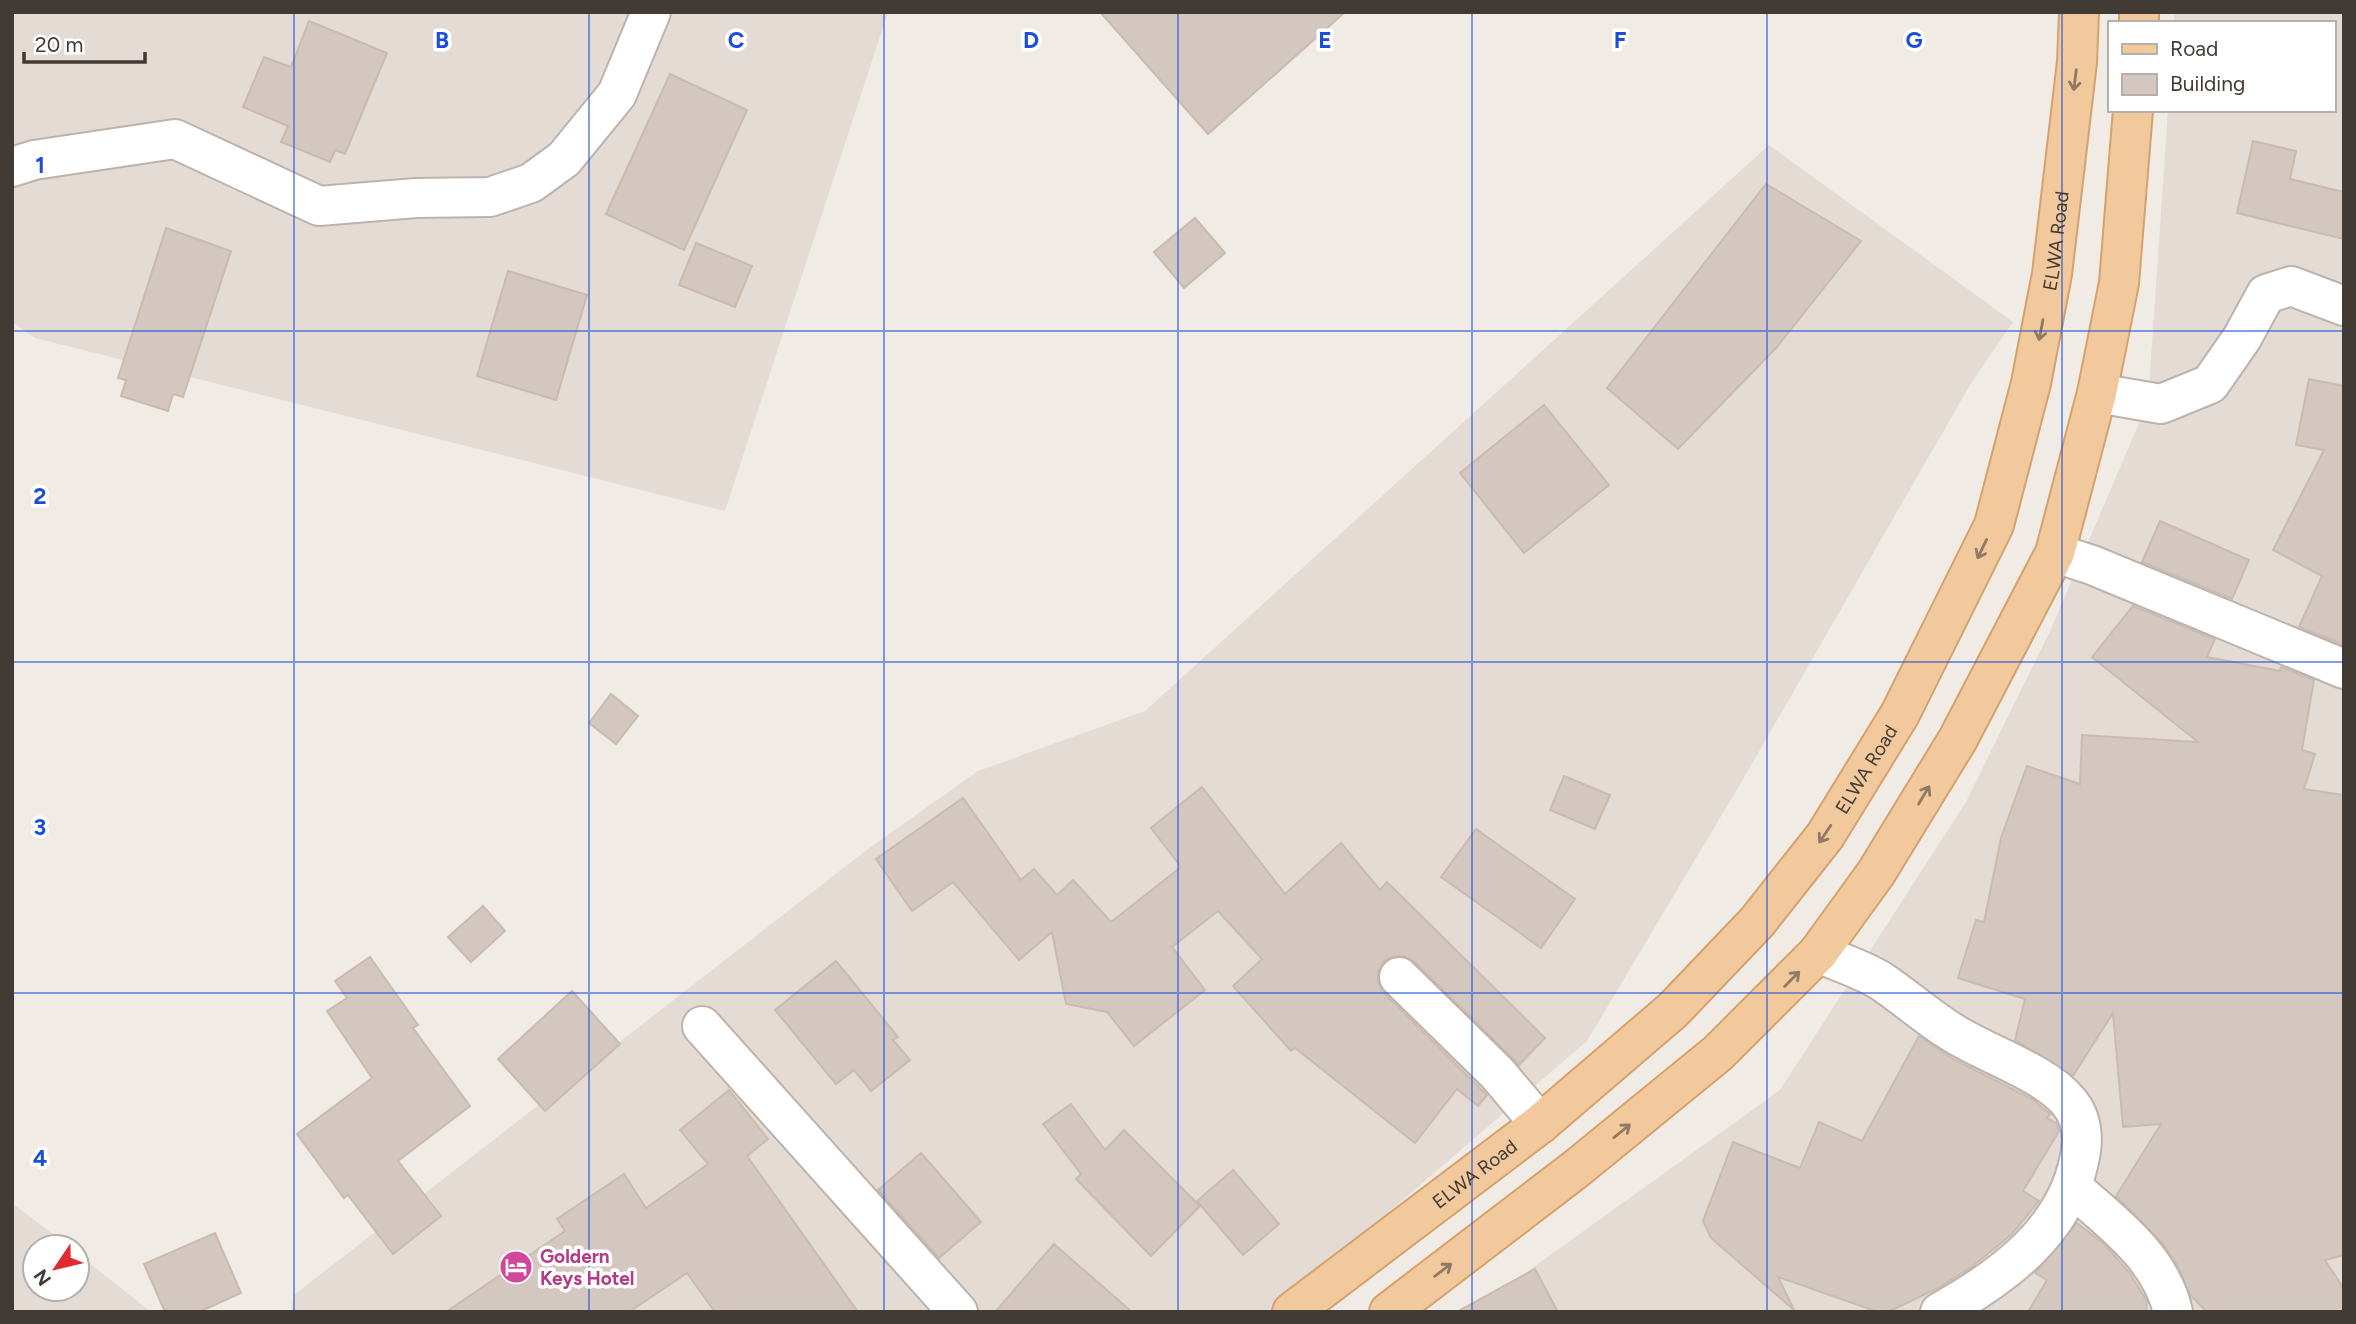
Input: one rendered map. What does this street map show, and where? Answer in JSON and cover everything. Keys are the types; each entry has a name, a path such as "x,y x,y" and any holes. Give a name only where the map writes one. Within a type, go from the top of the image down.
{"main road":[{"name":"ELWA Road","path":"1292,1312 1540,1124 1673,1010 1757,922 1825,836 1900,714 1994,524 2031,383 2052,274 2077,62 2079,12"},
{"path":"1389,1312 1576,1169 1717,1052 1818,953 1876,873 1958,739 2055,553 2097,393 2119,283 2133,112"}],"street":[{"path":"12,167 34,160 175,139 319,206 416,198 490,197 531,183 564,159 617,94 651,12"},
{"path":"2097,393 2161,404 2210,384 2242,338 2266,294 2291,286 2344,306"},
{"path":"2055,553 2092,565 2344,669"},
{"path":"1818,953 1879,980 1949,1031 2045,1082 2069,1102 2082,1128 2073,1188 2053,1223 1986,1287 1940,1312"},
{"path":"1399,977 1497,1073 1540,1124"},
{"path":"702,1026 958,1312"},
{"path":"2073,1188 2121,1230 2156,1270 2168,1291 2172,1312"}],"shaded area":[{"path":"12,12 888,12 725,511 35,338 12,322"},
{"path":"2174,12 2344,12 2344,1312 1471,1312 1780,1090 1966,802 2051,629 2148,402 2168,112 2335,112 2335,21 2174,21"},
{"path":"1769,145 2013,322 1970,385 1742,781 1587,1041 1273,1312 291,1312 294,1295 868,849 978,771 1145,711"},
{"path":"12,1203 52,1233 21,1233 21,1303 91,1303 91,1264 151,1312 12,1312"}],"building":[{"path":"1100,12 1345,12 1208,134"},
{"path":"309,21 387,53 345,154 335,150 330,162 281,142 288,126 243,107 264,57 291,67"},
{"path":"670,74 747,110 684,250 606,214"},
{"path":"2253,141 2296,151 2290,179 2344,192 2344,239 2237,213"},
{"path":"1766,184 1861,241 1777,347 1678,449 1607,388"},
{"path":"1195,218 1225,253 1184,288 1154,252"},
{"path":"166,228 231,251 183,397 173,394 168,411 121,396 126,380 118,378"},
{"path":"696,243 752,266 735,307 679,285"},
{"path":"508,271 587,295 556,400 477,376"},
{"path":"2309,379 2344,386 2344,645 2299,627 2322,576 2273,550 2324,450 2296,445"},
{"path":"1544,405 1609,485 1524,553 1460,473"},
{"path":"2160,521 2249,560 2232,599 2142,562"},
{"path":"2133,606 2215,639 2207,657 2280,671 2281,667 2314,680 2302,750 2315,754 2304,789 2344,795 2344,1255 2325,1260 2344,1289 2344,1312 2207,1312 2190,1295 2177,1265 2163,1244 2116,1196 2161,1124 2123,1127 2113,1013 2073,1076 2015,1040 2025,999 1958,978 1976,920 1984,922 2001,838 2027,766 2080,784 2082,735 2198,742 2092,657"},
{"path":"611,694 638,716 616,744 589,723"},
{"path":"1564,776 1610,795 1595,829 1550,810"},
{"path":"1202,787 1285,894 1341,843 1380,890 1387,882 1545,1038 1519,1065 1414,961 1404,956 1394,956 1384,961 1378,972 1378,982 1383,992 1487,1095 1478,1106 1457,1089 1415,1143 1295,1048 1291,1051 1233,986 1262,959 1218,911 1172,947 1205,990 1134,1046 1107,1012 1066,1004 1052,932 1019,960 953,882 912,911 876,859 963,798 1021,880 1034,869 1057,895 1073,880 1111,922 1181,867 1151,828"},
{"path":"1476,829 1575,899 1541,948 1441,877"},
{"path":"483,906 505,931 471,962 448,937"},
{"path":"370,957 418,1025 413,1028 470,1106 398,1161 441,1216 393,1254 348,1195 344,1198 297,1134 372,1078 327,1011 347,998 335,981"},
{"path":"836,961 898,1037 893,1040 910,1060 871,1091 854,1070 836,1084 775,1010"},
{"path":"572,991 620,1044 545,1111 498,1059"},
{"path":"1919,1036 1953,1059 2032,1099 2050,1114 2047,1118 2056,1123 2059,1131 2023,1191 2039,1201 2011,1235 1973,1266 1938,1288 1888,1312 1878,1312 1778,1277 1794,1310 1711,1238 1703,1221 1733,1142 1800,1168 1819,1122 1862,1141"},
{"path":"729,1090 768,1139 747,1156 858,1312 715,1312 687,1273 629,1312 446,1312 565,1231 557,1219 624,1174 646,1208 708,1164 680,1130"},
{"path":"1071,1104 1105,1150 1124,1130 1200,1206 1151,1256 1076,1179 1081,1174 1043,1124"},
{"path":"921,1153 981,1222 939,1258 878,1190"},
{"path":"1233,1170 1279,1224 1243,1255 1197,1201"},
{"path":"2077,1223 2104,1244 2129,1272 2147,1301 2146,1312 2028,1312 2047,1280 2035,1273"},
{"path":"215,1233 241,1293 199,1312 165,1312 144,1264"},
{"path":"1054,1244 1132,1312 995,1312"},
{"path":"1535,1269 1558,1312 1457,1312"}],"place":[{"name":"Goldern Keys Hotel","path":"516,1267"}]}
